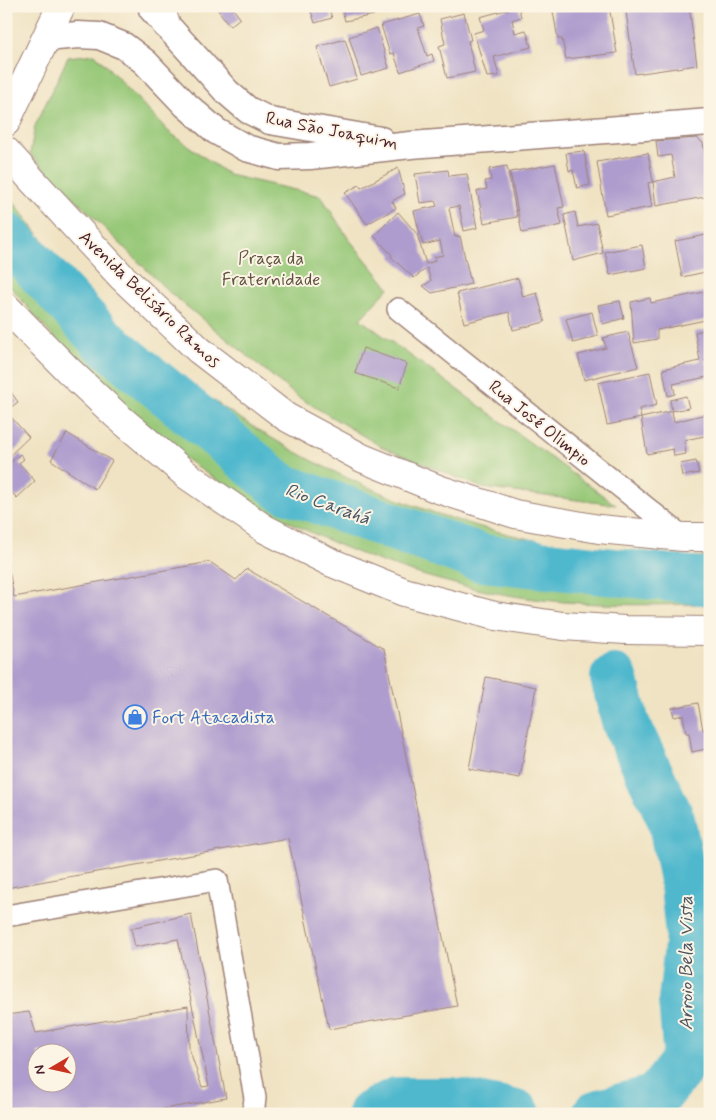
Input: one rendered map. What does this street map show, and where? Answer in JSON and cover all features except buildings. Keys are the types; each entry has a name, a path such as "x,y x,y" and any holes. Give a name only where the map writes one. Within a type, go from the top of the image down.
{"main road":[{"path":"6,122 61,6"},
{"name":"Avenida Belisário Ramos","path":"6,151 121,276 199,350 286,417 362,458 438,489 515,514 599,529 683,537 710,537"},
{"path":"6,307 67,369 116,415 188,476 265,529 330,562 404,592 495,616 563,626 625,630 710,631"}],"street":[{"name":"Rua São Joaquim","path":"159,12 226,92 248,110 270,121 411,145"},
{"name":"Rua São Joaquim","path":"46,38 78,35 99,36 124,46 145,62 186,105 216,130 246,148 279,157 310,156 411,145 710,122"},
{"name":"Rua José Olímpio","path":"398,309 683,537"},
{"path":"6,916 217,880 255,1098 254,1107 250,1114"}],"green space":[{"name":"Praça da Fraternidade","path":"95,54 169,132 229,175 321,196 348,238 389,288 360,319 616,505 483,488 382,447 298,397 169,292 30,154 35,126 68,57"},
{"path":"6,192 57,257 114,318 166,364 222,406 281,443 343,476 408,503 474,525 542,541 611,552 660,556 710,557 710,604 647,605 585,603 543,600 487,591 432,578 377,560 324,538 272,513 222,483 175,451 131,415 54,337 6,281"}],"waterway":[{"name":"Rio Carahá","path":"6,235 103,340 281,487 482,558 710,582"},
{"name":"Arroio Bela Vista","path":"596,1114 656,1098 687,1059 682,1000 689,936 684,885 671,819 626,724 614,678"},
{"name":"Arroio Bela Vista","path":"371,1114 396,1101 451,1101 517,1114"}],"place":[{"name":"Fort Atacadista","path":"135,717"}]}
